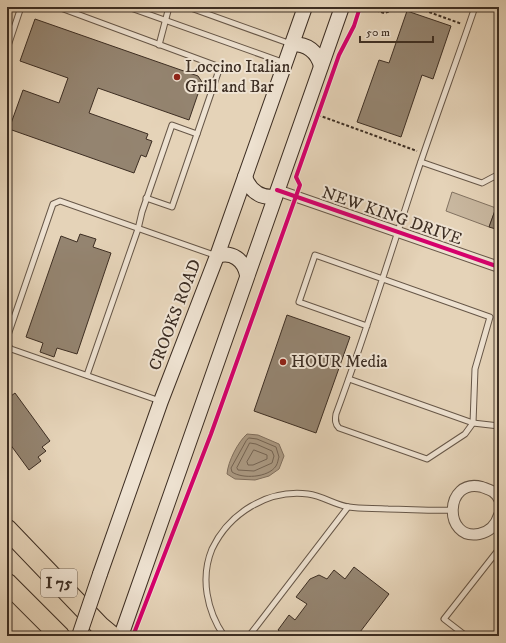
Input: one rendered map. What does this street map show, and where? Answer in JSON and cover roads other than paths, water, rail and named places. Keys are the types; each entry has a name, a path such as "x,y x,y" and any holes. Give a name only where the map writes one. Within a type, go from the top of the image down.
{"highway":[{"name":"I 75","path":"7,529 100,626 112,636"},
{"name":"I 75","path":"7,583 60,636"}],"main road":[{"name":"CROOKS ROAD","path":"79,636 161,401 217,256 305,7"},
{"path":"121,636 321,66 338,7"},
{"path":"292,44 302,45 312,50 321,66"},
{"path":"245,177 251,189 257,194 268,198 276,194"},
{"path":"217,256 228,254 239,259 246,268 247,275"}],"street":[{"name":"NEW KING DRIVE","path":"276,194 399,232 499,267"},
{"path":"498,494 478,486 464,489 456,496 452,510 456,524 462,530 471,534 480,534 490,529 499,515"}],"lane":[{"path":"7,49 21,7"},
{"path":"58,7 148,39 159,45 220,67 172,207 146,198"},
{"path":"128,7 285,63"},
{"path":"159,45 169,7"},
{"path":"188,7 292,44"},
{"path":"367,326 299,302 315,255 383,279 490,317 475,369 473,423 465,434 427,459 339,428 336,425 336,414 349,379 367,326 383,279 399,232 421,162 475,7"},
{"path":"87,375 138,229 146,198 172,125 197,134"},
{"path":"421,162 482,183 499,174"},
{"path":"7,338 53,204 60,201 217,256"},
{"path":"7,345 11,349 161,401"},
{"path":"349,379 473,423 499,426"},
{"path":"224,636 218,627 210,606 206,576 209,560 216,542 231,523 251,506 282,495 308,494 322,497 348,507 452,510"},
{"path":"249,636 348,507"},
{"path":"466,636 444,620 499,549"}],"water":[{"path":"247,434 258,435 279,444 284,456 279,469 269,476 255,480 235,479 227,474 229,463 234,452"}],"place":[{"name":"Loccino Italian Grill and Bar","path":"177,77"},
{"name":"HOUR Media","path":"283,362"}]}
